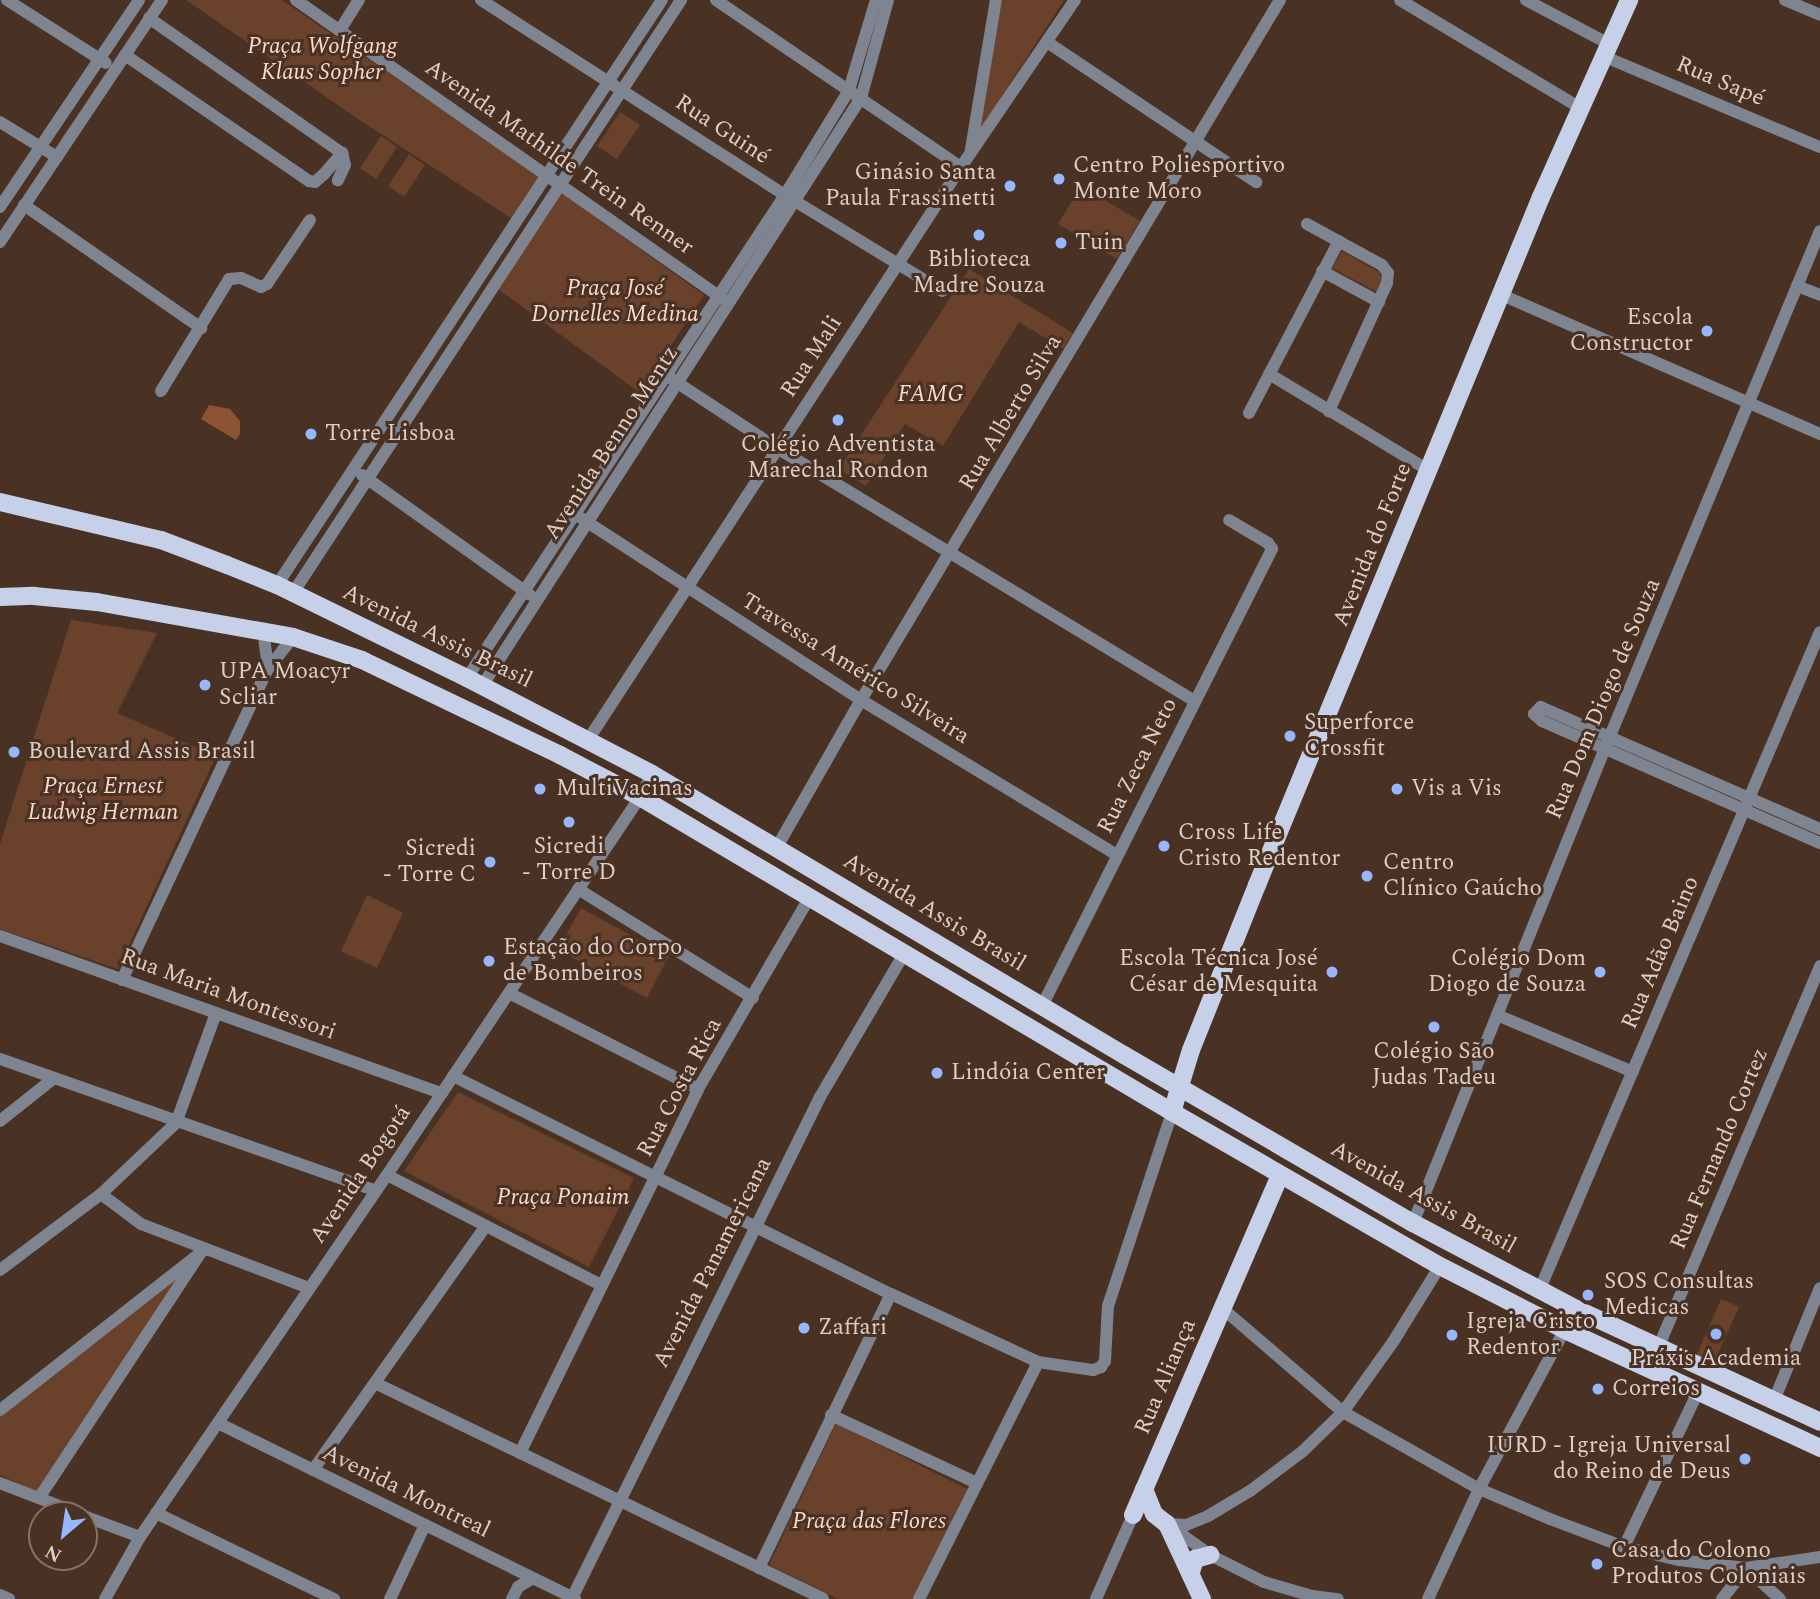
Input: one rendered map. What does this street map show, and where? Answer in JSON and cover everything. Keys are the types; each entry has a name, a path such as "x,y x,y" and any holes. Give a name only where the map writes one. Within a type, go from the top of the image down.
{"main road":[{"name":"Avenida do Forte","path":"1172,1112 1178,1085 1257,885 1579,107 1629,0"},
{"name":"Avenida Assis Brasil","path":"0,502 161,540 285,589 474,682 653,774 1413,1223 1539,1291 1773,1403 1820,1422"},
{"path":"0,597 34,596 97,601 293,637 362,660 560,755 640,797 1172,1112 1440,1266 1565,1330 1820,1448"},
{"name":"Rua Aliança","path":"1133,1515 1280,1175"},
{"path":"1144,1489 1191,1572 1202,1599"},
{"path":"1133,1515 1145,1511 1160,1519"},
{"path":"1191,1572 1195,1559 1210,1555"}],"street":[{"path":"6,0 115,69"},
{"path":"0,207 139,0"},
{"path":"0,242 162,0"},
{"name":"Avenida Mathilde Trein Renner","path":"296,0 723,299"},
{"path":"340,30 359,0"},
{"name":"Rua Guiné","path":"481,0 789,199 942,291"},
{"path":"285,589 315,527 662,0"},
{"path":"285,589 329,536 681,0"},
{"path":"716,0 961,167"},
{"name":"Avenida Benno Mentz","path":"789,199 849,90 876,0"},
{"name":"Avenida Benno Mentz","path":"474,682 523,590 574,513 639,427 789,199 861,98 888,0"},
{"path":"971,153 996,0"},
{"name":"Rua Mali","path":"588,740 961,167 1075,0"},
{"name":"Rua Alberto Silva","path":"777,847 862,699 1197,144 1280,0"},
{"path":"1400,0 1579,107"},
{"name":"Rua Sapé","path":"1526,0 1606,50 1820,147"},
{"path":"1785,0 1820,15"},
{"path":"149,18 342,153 345,165 338,180"},
{"path":"1047,42 1256,182"},
{"path":"125,55 309,181 315,181 324,174 342,153"},
{"path":"0,122 57,157"},
{"path":"24,205 201,328"},
{"path":"161,391 229,279 241,278 261,287 267,284 310,220"},
{"path":"1307,224 1382,265 1388,273 1379,302 1329,411"},
{"name":"Rua Dom Diogo de Souza","path":"1413,1223 1607,743 1820,231"},
{"path":"1250,413 1339,241"},
{"path":"1322,271 1379,302"},
{"path":"1797,286 1820,295"},
{"path":"1502,295 1820,434"},
{"path":"450,323 463,333"},
{"path":"1269,374 1430,471"},
{"path":"671,379 777,448 1194,701"},
{"name":"Avenida Benno Mentz","path":"474,682 536,600 586,521 639,427"},
{"path":"354,469 536,600"},
{"name":"Travessa Américo Silveira","path":"574,513 686,588 862,699 1117,855"},
{"name":"Rua Zeca Neto","path":"1042,1006 1272,547 1229,520"},
{"path":"315,527 329,536"},
{"path":"263,631 268,669"},
{"name":"Rua Adão Baino","path":"1539,1291 1820,632"},
{"path":"122,980 268,669 293,637"},
{"path":"1607,743 1541,707 1534,714 1747,804 1820,843"},
{"name":"Avenida Bogotá","path":"105,1599 140,1537 387,1175 653,774"},
{"path":"1747,804 1820,829"},
{"path":"578,889 753,998"},
{"name":"Rua Costa Rica","path":"520,1453 698,1089 809,898"},
{"name":"Rua Maria Montessori","path":"0,936 442,1093"},
{"name":"Avenida Panamericana","path":"574,1598 618,1500 820,1097 904,954"},
{"name":"Rua Fernando Cortez","path":"1658,1348 1820,966"},
{"path":"509,993 698,1089"},
{"path":"0,1270 101,1194 176,1122 216,1013"},
{"path":"1497,1015 1633,1072"},
{"path":"0,1059 376,1191"},
{"path":"453,1076 891,1294 1038,1362 1093,1370 1101,1367 1105,1361 1108,1306 1172,1112"},
{"path":"0,1121 54,1078"},
{"path":"387,1175 601,1285"},
{"path":"101,1194 141,1224 202,1252 309,1288"},
{"path":"313,1470 486,1226"},
{"path":"0,1410 202,1252"},
{"path":"39,1498 202,1252"},
{"path":"1160,1519 1186,1525 1250,1491 1303,1451 1343,1412 1394,1342 1440,1266"},
{"path":"1773,1403 1820,1288"},
{"path":"759,1568 891,1294"},
{"path":"1222,1308 1343,1412 1479,1489 1623,1547 1679,1560 1746,1568 1820,1557"},
{"path":"1428,1599 1479,1489 1576,1309"},
{"path":"919,1599 1038,1362"},
{"path":"374,1383 822,1599"},
{"path":"1623,1547 1698,1392"},
{"path":"831,1415 977,1483"},
{"name":"Avenida Montreal","path":"218,1423 574,1598"},
{"path":"0,1483 47,1501"},
{"path":"156,1513 334,1599"},
{"name":"Rua Aliança","path":"1096,1599 1133,1515"},
{"path":"1160,1519 1210,1555 1264,1582 1312,1596 1338,1599"},
{"path":"98,1521 140,1537"},
{"path":"390,1599 425,1525"},
{"path":"1722,1599 1746,1568"},
{"path":"1746,1568 1780,1599"},
{"path":"512,1599 518,1587 533,1578"},
{"path":"0,1595 9,1599"}],"green space":[{"name":"Praça Wolfgang Klaus Sopher","path":"186,0 282,0 539,176 511,218 361,121"},
{"path":"1002,0 1064,0 978,133"},
{"path":"620,112 640,125 617,159 597,146"},
{"path":"381,136 397,147 376,179 360,168"},
{"path":"409,154 425,165 404,197 388,186"},
{"path":"1081,186 1140,221 1117,259 1058,224"},
{"name":"Praça José Dornelles Medina","path":"559,191 704,295 640,393 498,289"},
{"path":"1342,251 1379,272 1383,282 1379,293 1332,268"},
{"name":"FAMG","path":"969,269 1073,333 1063,349 1019,322 943,446 905,424 866,486 839,469"},
{"name":"Praça Ernest Ludwig Herman","path":"71,620 157,633 117,713 216,756 118,969 0,929 0,844"},
{"path":"367,895 403,913 377,968 341,951"},
{"path":"581,908 669,956 647,998 558,950"},
{"name":"Praça Ponaim","path":"458,1092 634,1178 589,1267 404,1171"},
{"path":"183,1274 37,1492 0,1475 0,1415"},
{"name":"Práxis Academia","path":"1721,1299 1739,1307 1711,1369 1694,1361"},
{"name":"Praça das Flores","path":"836,1423 967,1489 913,1599 838,1599 769,1565"}],"shaded area":[{"path":"209,405 230,409 240,421 240,434 236,440 201,419"}],"place":[{"name":"Centro Poliesportivo Monte Moro","path":"1059,179"},
{"name":"Ginásio Santa Paula Frassinetti","path":"1010,186"},
{"name":"Biblioteca Madre Souza","path":"979,235"},
{"name":"Tuin","path":"1061,243"},
{"name":"Escola Constructor","path":"1707,331"},
{"name":"Colégio Adventista Marechal Rondon","path":"838,420"},
{"name":"Torre Lisboa","path":"311,434"},
{"name":"UPA Moacyr Scliar","path":"205,685"},
{"name":"Superforce Crossfit","path":"1290,736"},
{"name":"Boulevard Assis Brasil","path":"14,752"},
{"name":"MultiVacinas","path":"540,789"},
{"name":"Vis a Vis","path":"1397,789"},
{"name":"Sicredi - Torre D","path":"569,822"},
{"name":"Cross Life Cristo Redentor","path":"1164,846"},
{"name":"Sicredi - Torre C","path":"490,862"},
{"name":"Centro Clínico Gaúcho","path":"1367,876"},
{"name":"Estação do Corpo de Bombeiros","path":"489,961"},
{"name":"Escola Técnica José César de Mesquita","path":"1332,972"},
{"name":"Colégio Dom Diogo de Souza","path":"1600,972"},
{"name":"Colégio São Judas Tadeu","path":"1434,1027"},
{"name":"Lindóia Center","path":"937,1073"},
{"name":"SOS Consultas Medicas","path":"1588,1295"},
{"name":"Zaffari","path":"804,1328"},
{"name":"Práxis Academia","path":"1716,1334"},
{"name":"Igreja Cristo Redentor","path":"1452,1335"},
{"name":"Correios","path":"1598,1389"},
{"name":"IURD - Igreja Universal do Reino de Deus","path":"1745,1459"},
{"name":"Casa do Colono Produtos Coloniais","path":"1597,1564"}]}
